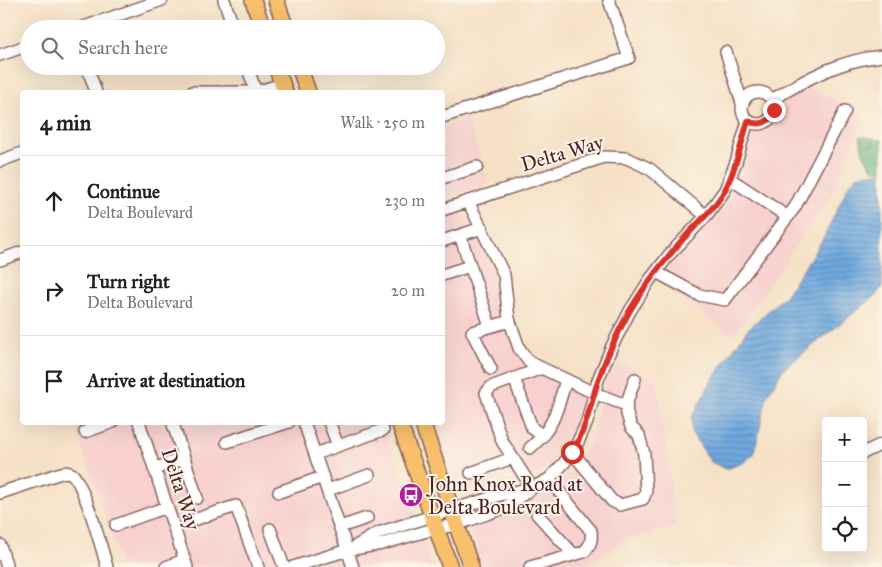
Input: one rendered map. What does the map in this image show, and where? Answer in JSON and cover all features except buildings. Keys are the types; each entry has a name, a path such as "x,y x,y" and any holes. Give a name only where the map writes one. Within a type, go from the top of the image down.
{"main road":[{"path":"253,0 260,20"},
{"path":"276,0 283,20"},
{"path":"279,75 284,88"},
{"path":"302,75 307,90"},
{"path":"400,425 450,567"},
{"path":"423,425 471,567"}],"street":[{"path":"104,20 162,0"},
{"path":"224,0 231,20"},
{"path":"445,116 628,58 609,0"},
{"path":"0,55 20,48"},
{"path":"726,52 742,103"},
{"path":"772,100 817,74 864,58 882,56"},
{"path":"90,75 95,90"},
{"path":"250,75 255,90"},
{"path":"270,90 284,88"},
{"path":"756,91 768,95 772,100 774,110 767,122 757,124 748,121 743,115 741,106 744,98 750,93 756,91"},
{"path":"656,272 698,295 725,300 795,207 845,111"},
{"path":"293,567 348,550 378,533 504,508 532,488 549,479 564,463 577,444 587,422 594,393 616,337 630,311 669,255 706,216 725,190 736,162 748,121"},
{"path":"0,161 20,154"},
{"name":"Delta Way","path":"445,209 604,157 627,158 650,168 706,216"},
{"path":"445,177 477,167"},
{"path":"729,178 788,216"},
{"path":"468,201 504,275 510,321 519,348 525,358 566,380 626,405"},
{"path":"445,240 482,228"},
{"path":"460,235 490,326"},
{"path":"0,260 20,253"},
{"path":"445,274 470,266"},
{"path":"491,369 472,332 510,321"},
{"path":"532,488 502,441 486,393 491,387 542,368"},
{"path":"572,452 612,500 620,505 643,499 646,492 644,454 638,435 631,427 626,405 635,379"},
{"path":"530,448 549,429 556,414 566,380"},
{"path":"517,386 532,428 542,436"},
{"path":"85,432 105,425"},
{"name":"Delta Way","path":"140,425 186,564"},
{"path":"173,425 197,498"},
{"path":"227,442 280,425"},
{"path":"305,425 353,567"},
{"path":"330,425 338,446"},
{"path":"315,454 383,430"},
{"path":"867,451 882,444"},
{"path":"154,469 184,458"},
{"path":"471,473 512,458"},
{"path":"0,493 68,472 78,482 107,567"},
{"path":"328,490 369,475"},
{"path":"279,492 323,477"},
{"path":"530,567 584,552 589,547 592,539 591,531 549,479"},
{"path":"190,521 236,506 258,567"},
{"path":"116,525 167,507"},
{"path":"537,514 574,555"},
{"path":"340,528 367,518"},
{"path":"270,529 284,567"},
{"path":"0,544 7,567"},
{"path":"166,567 186,564"}],"shaded area":[{"path":"809,87 864,115 836,188 733,336 657,280 716,217 730,198 742,174 754,134 773,126 777,122 785,102"},
{"path":"467,119 489,184 445,197 445,125"},
{"path":"463,214 469,218 490,252 520,357 581,391 587,399 582,422 570,447 556,461 542,472 512,485 476,499 465,500 461,498 436,425 445,425 445,217"},
{"path":"613,360 657,380 676,527 622,541 595,562 579,567 483,567 470,531 472,526 476,522 507,514 540,495 568,473 589,444"},
{"path":"75,425 384,425 432,567 122,567"}],"green space":[{"path":"860,136 882,140 882,171 872,169 863,153"}],"water":[{"path":"869,173 882,173 882,287 874,297 783,369 767,396 754,454 743,463 726,469 711,462 692,433 692,417 712,380 747,330 786,295 823,239 849,185 857,176"}],"place":[{"name":"John Knox Road at Delta Boulevard","path":"411,495"}],"route":[{"path":"572,452 587,422 598,380 612,346 630,311 649,281 669,255 706,216 725,190 736,162 748,121 753,124 767,122 774,110"}]}
